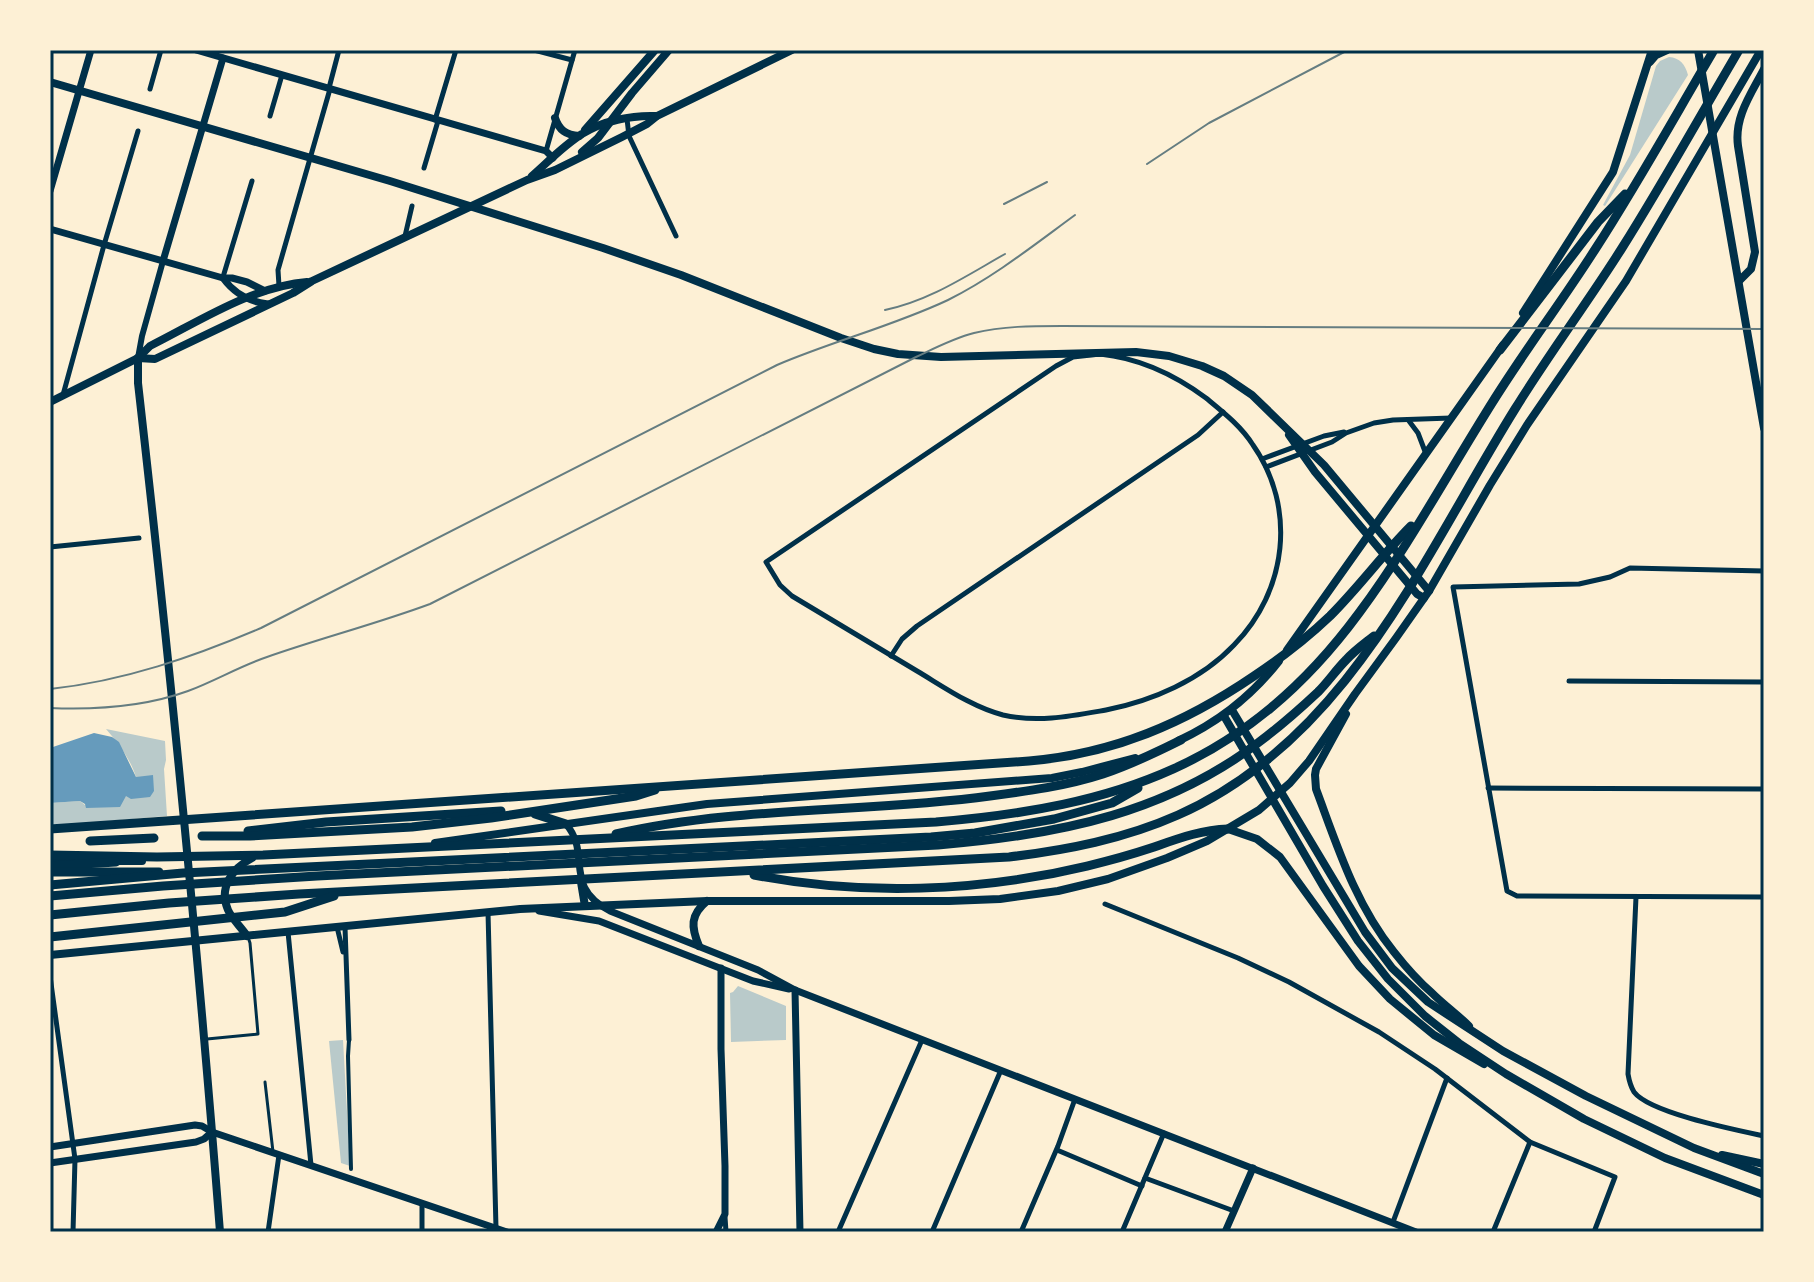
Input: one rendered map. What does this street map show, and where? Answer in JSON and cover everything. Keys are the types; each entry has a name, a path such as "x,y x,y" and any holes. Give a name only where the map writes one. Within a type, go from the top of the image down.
{"highway":[{"path":"50,896 219,882 931,837 1003,829 1112,803 1242,731 1302,681 1332,648 1360,612 1496,396 1589,259 1714,50"},
{"path":"50,915 348,891 1009,857 1096,843 1166,821 1218,795 1279,751 1330,698 1384,627 1523,396 1631,234 1739,50"},
{"path":"1500,350 1598,222 1636,183"},
{"path":"50,829 980,764 1059,758 1102,750 1158,731 1199,711 1263,669 1310,634 1425,512"},
{"path":"50,885 183,873 938,845 1055,830 1121,813 1176,793 1213,774 1296,711 1348,658 1384,627"},
{"path":"50,857 187,858 591,839 721,817 940,803 1061,785 1142,759 1181,740"},
{"path":"649,831 921,823 1010,814 1098,796 1167,772"},
{"path":"202,836 297,834 433,825 636,796 670,786"},
{"path":"227,835 326,822 499,811 535,814 566,824"},
{"path":"739,872 794,883 911,888 974,885 1077,869 1192,833 1228,829"},
{"path":"90,841 154,838"},
{"path":"50,869 127,861"},
{"path":"50,869 183,873"},
{"path":"50,937 285,912 348,891"}],"main road":[{"path":"50,191 91,50"},
{"path":"196,50 224,54 282,75 550,154"},
{"path":"579,136 655,50"},
{"path":"555,170 591,145 669,50"},
{"path":"138,358 155,359 312,281 527,180 555,170 792,50"},
{"path":"50,857 127,861 363,853 735,801 1052,778 1140,756 1225,719 1269,674 1371,539 1426,454 1500,350 1609,180 1652,50"},
{"path":"1647,66 1651,59 1667,50"},
{"path":"50,955 520,909 707,901 949,901 1027,896 1069,889 1130,872 1189,849 1228,829 1265,806 1290,783 1355,694 1424,592 1527,425 1626,281 1761,50"},
{"path":"1699,52 1764,428"},
{"path":"163,261 224,54"},
{"path":"1739,281 1751,269 1755,247 1737,130 1741,113 1764,69"},
{"path":"50,82 390,181 643,262 852,342 885,351 941,357 1136,352 1179,358 1213,370 1260,402 1324,465 1378,529 1424,592"},
{"path":"527,180 550,154 579,136 609,123 657,116"},
{"path":"555,118 563,131 579,136"},
{"path":"50,229 247,282 265,291"},
{"path":"223,278 231,289 246,298 270,304"},
{"path":"50,402 138,358 152,345 246,298 279,286 312,281"},
{"path":"138,358 220,1232"},
{"path":"1285,427 1315,472 1371,539 1424,592"},
{"path":"1355,694 1316,769 1316,789 1350,878 1378,931 1421,983 1478,1036"},
{"path":"1236,710 1373,944 1392,968 1428,1002 1478,1036 1586,1096 1703,1152 1764,1174"},
{"path":"1225,719 1323,886 1367,954 1407,1000 1441,1030 1556,1104 1624,1139 1764,1195"},
{"path":"566,824 575,840 585,906"},
{"path":"1228,829 1257,839 1280,857 1359,966 1401,1009 1459,1051 1506,1074"},
{"path":"247,936 228,910 225,893 226,884 235,868 252,858"},
{"path":"581,882 588,895 615,914 769,975 795,990 1416,1232"},
{"path":"699,946 692,921 707,901"},
{"path":"520,909 599,921 753,981 795,990"},
{"path":"716,1232 725,1214 721,968"},
{"path":"795,990 800,1232"},
{"path":"50,1147 202,1126 507,1232"},
{"path":"50,1163 196,1142 212,1132"},
{"path":"1703,1152 1764,1164"},
{"path":"1225,1232 1253,1168"},
{"path":"1389,1232 1393,1222"}],"street":[{"path":"150,89 161,50"},
{"path":"279,286 278,270 339,50"},
{"path":"424,168 456,50"},
{"path":"534,50 572,60"},
{"path":"550,154 555,118 575,50"},
{"path":"270,116 282,75"},
{"path":"627,119 628,134 676,236"},
{"path":"63,396 138,131"},
{"path":"223,278 252,181"},
{"path":"404,238 412,206"},
{"path":"138,358 163,261"},
{"path":"1109,355 1148,366 1190,387 1223,412 1246,435 1262,459 1278,501 1281,534 1277,572 1267,598 1246,632 1226,653 1200,672 1170,689 1111,709 1059,718 1024,718 981,708 788,594 766,562 1073,357 1109,355"},
{"path":"891,656 906,634 1198,435 1223,412"},
{"path":"1262,459 1324,436 1346,433 1374,423 1452,418"},
{"path":"1408,420 1418,433 1426,454"},
{"path":"1266,467 1332,442 1346,433"},
{"path":"50,547 139,538"},
{"path":"1764,571 1630,568 1610,577 1579,584 1453,587 1505,887 1510,894 1764,897"},
{"path":"1569,681 1764,682"},
{"path":"1488,788 1764,789"},
{"path":"1636,896 1628,1074 1634,1091 1655,1106 1709,1125 1764,1136"},
{"path":"1105,904 1289,982 1379,1032 1447,1078 1530,1142 1615,1177 1594,1232"},
{"path":"488,912 496,1228"},
{"path":"341,926 349,1040 351,1169"},
{"path":"288,932 311,1165"},
{"path":"50,976 75,1159 73,1232"},
{"path":"838,1232 922,1040"},
{"path":"932,1232 1001,1070"},
{"path":"1393,1222 1447,1078"},
{"path":"1021,1232 1057,1150 1075,1099"},
{"path":"1122,1232 1164,1133"},
{"path":"1493,1232 1530,1142"},
{"path":"1057,1150 1142,1186"},
{"path":"268,1232 276,1154"},
{"path":"1145,1178 1234,1211"},
{"path":"422,1203 422,1232"},
{"path":"725,1214 726,1232"}],"lane":[{"path":"204,1040 258,1034 247,936"},
{"path":"265,1082 276,1154"}],"shaded area":[{"path":"1669,57 1682,62 1688,75 1605,206 1630,155 1656,66"},
{"path":"106,729 165,741 167,816 50,826 50,803 80,801 85,805 136,777 127,757"},
{"path":"738,986 786,1006 786,1040 731,1042 730,993"},
{"path":"343,1040 350,1166 341,1163 329,1041"}],"water":[{"path":"94,733 119,742 136,777 153,775 154,791 150,797 131,799 126,796 120,807 86,808 80,801 50,803 50,748"}],"railway":[{"path":"1147,164 1209,123 1348,50"},
{"path":"1004,204 1047,182"},
{"path":"50,689 105,680 158,666 261,628 777,365 948,300 998,271 1075,215"},
{"path":"885,310 932,294 1005,254"},
{"path":"50,708 120,706 154,701 198,687 267,657 430,604 916,357 974,333 1051,326 1764,329"}]}
